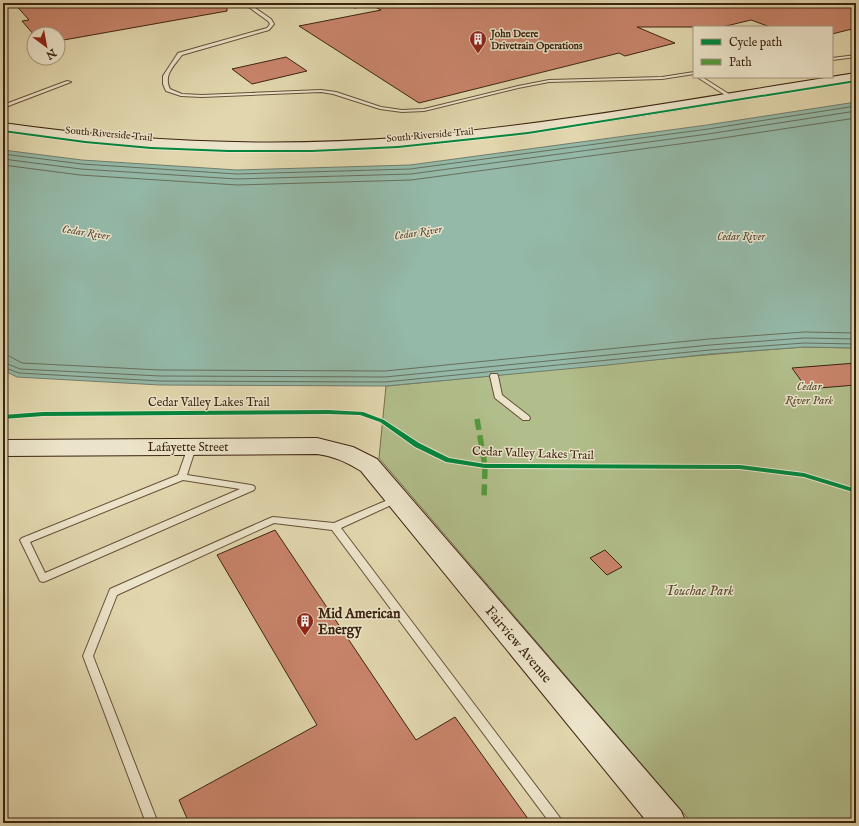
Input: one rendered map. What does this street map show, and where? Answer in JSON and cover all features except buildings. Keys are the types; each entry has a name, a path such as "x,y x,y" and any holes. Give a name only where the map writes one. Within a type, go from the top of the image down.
{"main road":[{"path":"3,128 80,138 162,144 248,147 336,145 423,140 506,131 856,76"},
{"name":"Lafayette Street","path":"3,448 317,446 337,449 350,453 369,465"},
{"name":"Fairview Avenue","path":"369,465 669,823"}],"lane":[{"path":"245,3 270,20 272,24 268,29 180,54 165,76 165,84 168,90 181,94 202,96 321,91 334,93 380,108 402,111 424,110 549,81 662,78 693,73"},
{"path":"833,59 856,56"},
{"path":"700,78 730,96"},
{"path":"3,107 69,82"},
{"path":"494,376 498,396 526,418"},
{"path":"182,477 251,488 43,578 25,540 182,477 192,447"},
{"path":"152,823 88,656 113,592 273,520 335,527 397,498"},
{"path":"335,527 557,823"}],"path":[{"path":"354,8 379,3"}],"green space":[{"name":"Touchae Park","path":"804,347 856,348 856,823 692,823 379,458 386,386 647,360"}],"water":[{"name":"Cedar River","path":"856,102 856,348 804,347 710,354 386,386 160,385 17,377 3,370 3,150 82,160 237,170 410,165 707,125"}],"marked path":[{"path":"477,419 485,466 484,500"}],"cycle path":[{"name":"South Riverside Trail","path":"3,131 85,142 151,148 228,151 312,151 398,147 528,133 856,81"},
{"name":"Cedar Valley Lakes Trail","path":"3,417 43,414 361,413 382,421 417,445 448,460 485,466 740,467 804,475 856,491"}],"place":[{"name":"John Deere Drivetrain Operations","path":"478,54"},
{"name":"Mid American Energy","path":"305,636"}],"park label":[{"name":"Cedar River Park","path":"809,393"}]}
